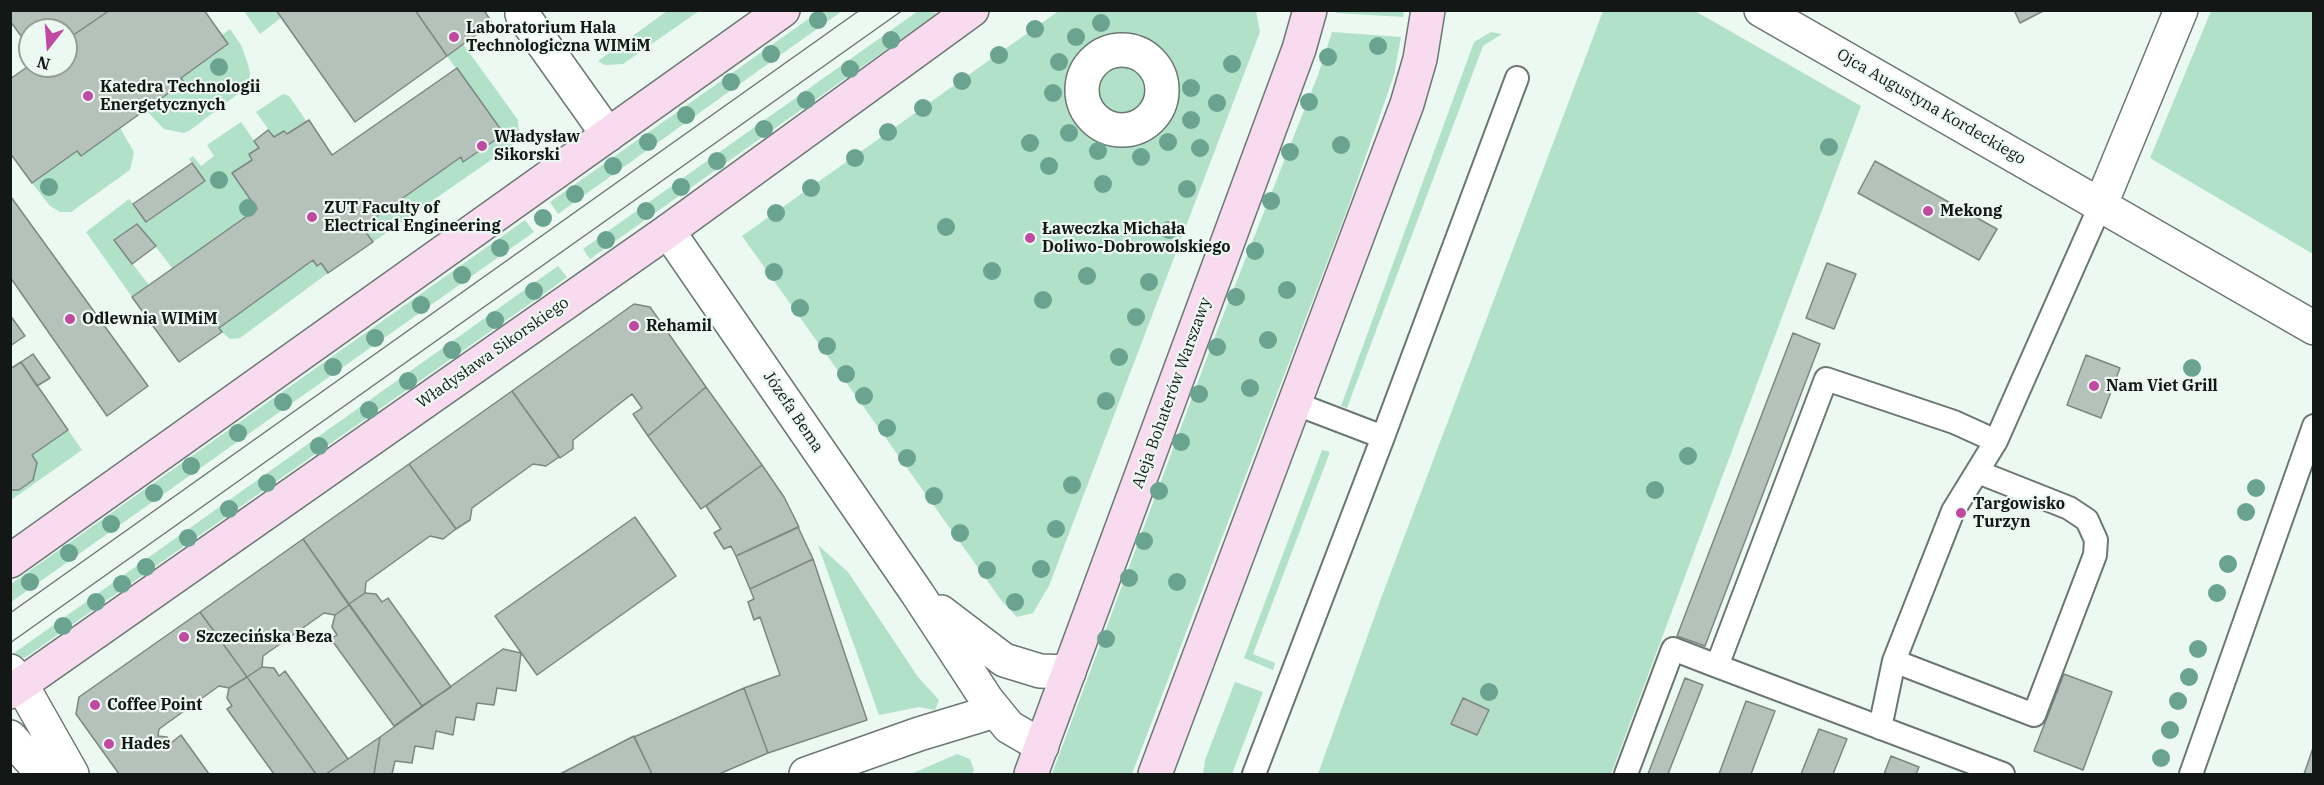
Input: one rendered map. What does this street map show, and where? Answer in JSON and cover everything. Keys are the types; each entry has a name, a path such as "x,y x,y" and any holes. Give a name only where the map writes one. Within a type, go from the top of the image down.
{"street":[{"path":"10,561 783,10"},
{"name":"Władysława Sikorskiego","path":"14,682 668,231 972,10"},
{"name":"Aleja Bohaterów Warszawy","path":"1036,760 1299,49 1310,10"},
{"path":"1159,768 1407,104 1420,59 1428,10"},
{"name":"Ojca Augustyna Kordeckiego","path":"1761,10 2313,328"},
{"path":"2101,204 2181,10"},
{"path":"522,14 608,135"},
{"name":"Józefa Bema","path":"668,231 917,593 995,711 1017,734 1036,760"},
{"name":"Józefa Bema","path":"917,593 1004,660 1040,671 1069,672"},
{"path":"14,682 72,774"},
{"path":"806,774 919,734 995,711"},
{"path":"10,737 42,774"}],"lane":[{"path":"1254,774 1517,78"},
{"path":"1880,728 1894,661 1953,511 1996,441 2101,204"},
{"path":"1717,666 1826,379 1954,422 1996,441"},
{"path":"1294,403 1383,437"},
{"path":"2191,774 2313,426"},
{"path":"1894,661 2034,715 2085,584 2095,555 2096,540 2087,520 2069,508 1978,472"},
{"path":"1626,774 1673,650 2003,774"}],"green space":[{"path":"821,10 842,11 558,214 550,202"},
{"path":"1060,10 1256,11 1260,32 1049,586 1033,613 1017,617 1001,600 742,236"},
{"path":"1336,10 1404,11 1403,17 1336,13"},
{"path":"244,11 276,11 281,18 260,34"},
{"path":"667,11 699,11 623,64 605,65 598,61"},
{"path":"918,11 938,13 590,259 583,249"},
{"path":"1603,11 1695,11 1861,106 1611,774 1318,774 1383,593"},
{"path":"2211,11 2313,11 2313,254 2150,158"},
{"path":"230,29 241,45 248,64 250,74 247,87 189,131 183,133 164,129 146,110 184,82 181,78 228,45 222,35"},
{"path":"1332,32 1401,37 1394,75 1347,210 1132,774 1052,774 1215,336 1318,75"},
{"path":"1491,32 1502,34 1483,46 1347,408 1341,406 1474,42"},
{"path":"463,44 518,120 519,135 514,144 373,242 365,231 369,228 366,224 461,157 464,162 504,134 447,56"},
{"path":"283,94 289,96 307,122 287,134 284,131 274,137 256,112"},
{"path":"241,122 259,148 249,154 252,160 232,173 257,209 173,269 138,224 114,240 149,285 132,297 86,232 129,199 147,222 205,181 189,159 193,156 201,166 214,156 207,145"},
{"path":"120,128 134,152 130,170 71,212 60,212 50,206 32,183 77,151 81,156"},
{"path":"525,220 534,232 11,602 11,584"},
{"path":"313,260 317,265 321,263 328,273 240,338 230,339 222,332 219,328"},
{"path":"558,266 567,277 555,286 26,657 18,659 10,656"},
{"path":"68,430 82,450 11,500 10,490 19,490 33,480 37,463 32,455"},
{"path":"1322,450 1330,452 1253,654 1275,663 1273,670 1244,658"},
{"path":"818,545 848,572 918,677 939,700 935,710 919,707 879,715"},
{"path":"1235,682 1263,692 1232,774 1203,774 1205,760"},
{"path":"957,754 970,759 974,770 972,774 911,774"}],"building":[{"path":"10,10 110,10 78,32 78,18 18,18 18,32 10,21"},
{"name":"Katedra Technologii Energetycznych","path":"110,10 204,10 228,44 181,78 184,82 81,156 77,151 32,183 10,153 10,79 18,73 18,78 78,78 78,32"},
{"path":"276,10 415,10 447,56 355,122"},
{"name":"Laboratorium Hala Technologiczna WIMiM","path":"415,10 484,10 492,23 447,56"},
{"path":"2014,10 2045,10 2020,23"},
{"name":"ZUT Faculty of Electrical Engineering","path":"457,68 504,134 463,162 461,157 366,224 369,228 365,231 373,242 328,273 321,263 317,266 313,260 219,328 222,332 179,362 132,297 257,209 232,173 252,160 249,154 259,148 254,141 268,130 274,137 284,131 287,134 309,120 332,155"},
{"name":"Mekong","path":"1875,161 1997,229 1979,260 1858,193"},
{"path":"192,163 205,181 146,222 133,204"},
{"name":"Odlewnia WIMiM","path":"11,197 148,386 107,416 10,277"},
{"path":"137,224 156,246 132,264 114,240"},
{"path":"1827,263 1856,274 1834,329 1806,318"},
{"path":"634,304 650,307 706,387 648,436 633,414 642,408 632,394 573,440 573,449 560,458 512,391"},
{"path":"10,315 25,336 10,346"},
{"path":"1793,333 1820,344 1705,646 1677,636"},
{"path":"33,354 50,378 37,386 21,362"},
{"name":"Nam Viet Grill","path":"2086,355 2120,368 2101,418 2067,405"},
{"path":"21,362 68,430 32,455 37,463 33,480 19,490 10,490 10,369"},
{"path":"706,387 762,465 701,509 648,436"},
{"path":"512,391 559,457 546,466 533,464 472,508 470,520 456,529 409,464"},
{"path":"409,464 456,529 443,539 430,536 366,582 365,593 349,604 303,539"},
{"path":"762,465 784,497 799,527 736,556 731,546 724,549 714,533 721,529 706,506"},
{"path":"635,517 676,576 537,675 495,616"},
{"path":"798,527 813,559 750,589 736,556"},
{"path":"303,539 349,605 335,615 324,613 263,656 262,667 247,677 200,612"},
{"path":"813,559 867,720 768,753 744,688 780,675 760,617 754,620 748,602 754,599 750,589"},
{"path":"365,593 376,594 382,602 388,598 451,687 422,706 349,604"},
{"path":"349,605 422,706 394,726 331,639 337,635 332,627 335,615"},
{"path":"200,612 247,677 229,688 219,686 159,729 158,736 167,737 171,743 181,735 209,774 119,774 76,714 79,697"},
{"path":"503,649 521,653 516,691 497,688 494,705 477,703 474,720 456,717 453,735 436,731 433,749 415,746 412,763 395,761 392,774 374,774 380,737"},
{"path":"262,667 274,668 279,676 285,671 348,759 326,774 316,774 247,677"},
{"path":"2064,674 2112,692 2083,770 2034,751"},
{"path":"247,677 316,774 274,774 227,709 232,706 227,698 229,688"},
{"path":"1685,678 1703,685 1668,774 1648,774"},
{"path":"744,688 768,753 719,774 652,774 634,737"},
{"path":"1463,698 1489,710 1477,735 1451,724"},
{"path":"1746,701 1775,711 1751,774 1719,774"},
{"path":"1819,729 1847,739 1833,774 1801,774"},
{"path":"634,736 652,774 560,774"},
{"path":"380,737 374,774 326,774 348,759"},
{"path":"2314,745 2314,774 2304,774"},
{"path":"1891,756 1919,767 1916,774 1884,774"}],"tram line":[{"path":"10,613 860,10"},
{"path":"10,643 903,10"}],"place":[{"name":"Laboratorium Hala Technologiczna WIMiM","path":"454,37"},
{"name":"Katedra Technologii Energetycznych","path":"88,96"},
{"name":"Władysław Sikorski","path":"482,146"},
{"name":"Mekong","path":"1928,211"},
{"name":"ZUT Faculty of Electrical Engineering","path":"312,217"},
{"name":"Ławeczka Michała Doliwo-Dobrowolskiego","path":"1030,238"},
{"name":"Odlewnia WIMiM","path":"70,319"},
{"name":"Rehamil","path":"634,326"},
{"name":"Nam Viet Grill","path":"2094,386"},
{"name":"Targowisko Turzyn","path":"1961,513"},
{"name":"Szczecińska Beza","path":"184,637"},
{"name":"Coffee Point","path":"95,705"},
{"name":"Hades","path":"109,744"}]}
